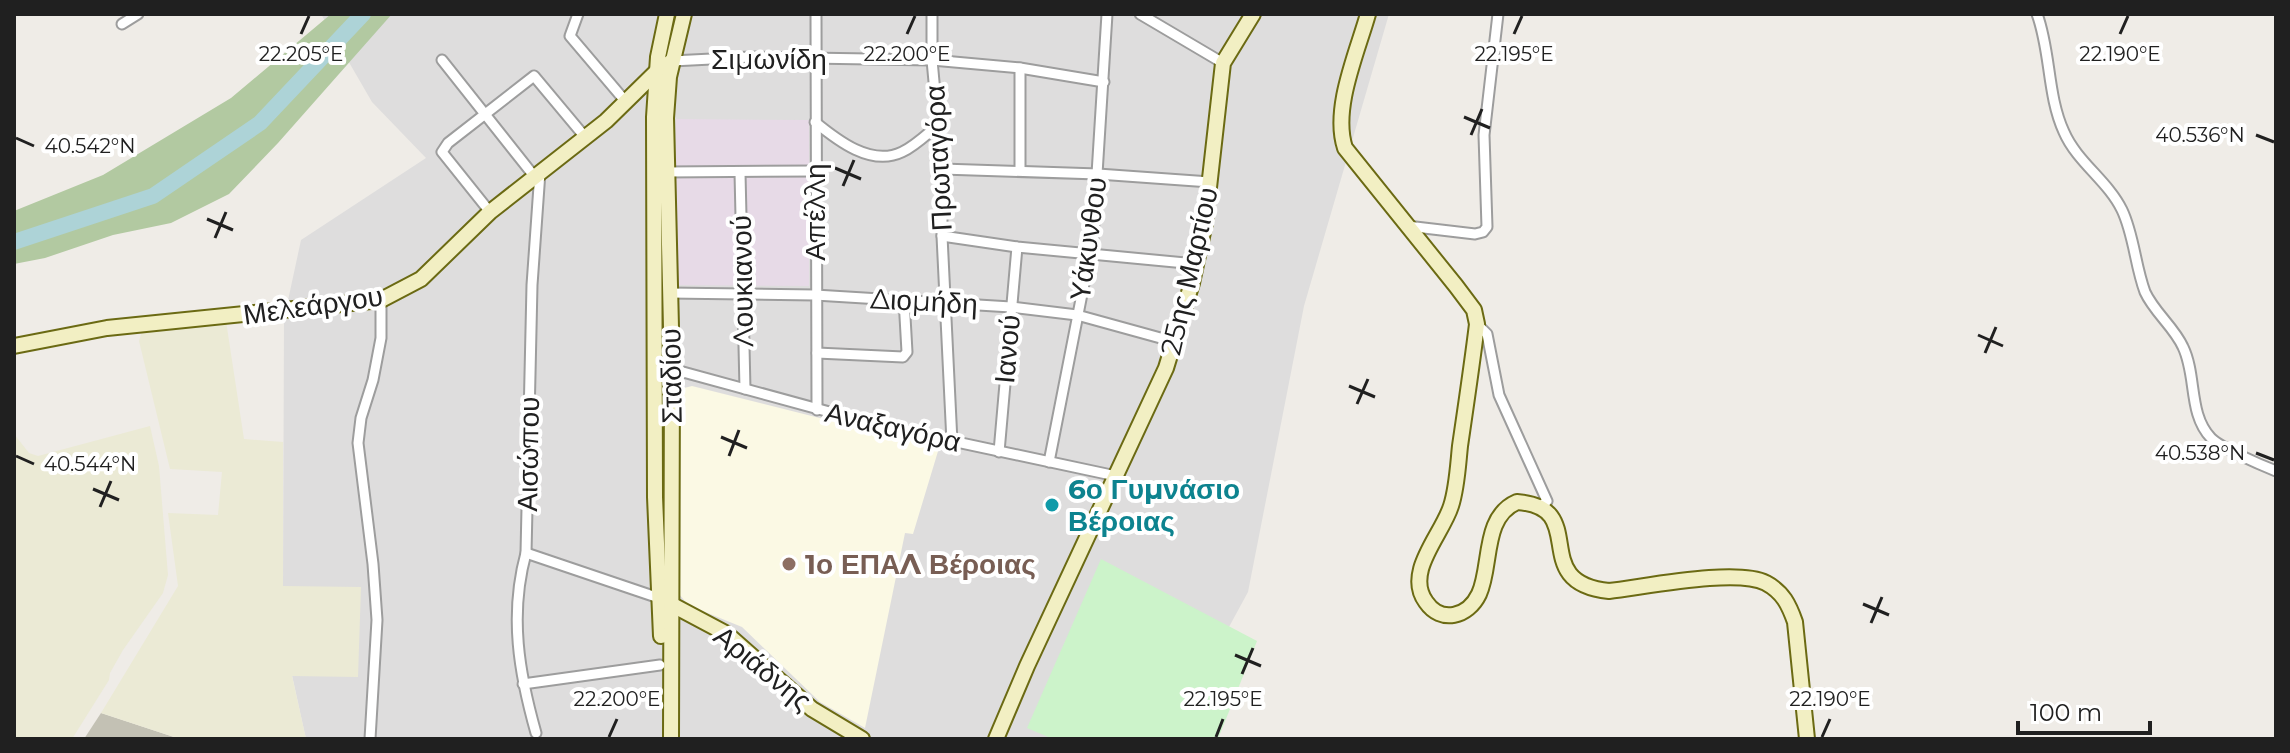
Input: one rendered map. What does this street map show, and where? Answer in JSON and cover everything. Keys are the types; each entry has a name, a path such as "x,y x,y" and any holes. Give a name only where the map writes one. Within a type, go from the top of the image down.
{"street":[{"path":"122,24 138,14"},
{"path":"578,14 570,36 626,102"},
{"path":"683,16 698,14"},
{"name":"Απέλλη","path":"816,14 817,410"},
{"name":"Πρωταγόρα","path":"932,14 932,60 942,169 942,236 952,442"},
{"name":"Υάκυνθου","path":"1049,462 1090,254 1107,14"},
{"name":"25ης Μαρτίου","path":"996,739 1166,368 1196,264 1210,182 1219,79 1223,63 1253,14"},
{"path":"1368,14 1341,110 1340,131 1345,148 1474,310 1477,324 1453,503 1420,575 1419,587 1427,604 1444,615 1464,614 1478,596 1494,531 1505,509 1517,502 1541,506 1551,513 1570,576 1594,589 1609,591 1716,578 1765,583 1780,593 1790,607 1795,622 1807,739"},
{"path":"1407,226 1475,234 1487,227 1484,135 1498,14"},
{"path":"2037,14 2048,51 2053,101 2063,131 2071,146 2121,207 2146,294 2183,345 2191,368 2195,408 2202,426 2213,440 2276,471"},
{"name":"Σταδίου","path":"662,15 654,117 655,497 665,601 671,739"},
{"path":"1143,15 1223,63"},
{"name":"Σταδίου","path":"664,739 660,665 665,601 672,369 666,104 683,16"},
{"name":"Σιμωνίδη","path":"672,61 751,57 932,60 1020,68 1104,82"},
{"path":"442,60 537,174"},
{"name":"Μελεάργου","path":"14,346 107,328 381,300 421,279 490,212 585,137 672,61"},
{"path":"1020,68 1020,170"},
{"path":"490,212 442,152 448,143 486,113 534,76 585,137"},
{"path":"815,122 851,148 869,155 886,156 899,154 938,125"},
{"path":"942,169 1020,170 1210,182"},
{"path":"666,172 815,171"},
{"name":"Λουκιανού","path":"740,173 745,389"},
{"name":"Αισώπου","path":"536,733 523,684 515,606 526,553 537,174"},
{"path":"942,236 1017,247 1196,264"},
{"name":"Ιανού","path":"999,452 1017,247"},
{"name":"Διομήδη","path":"669,293 815,295 1011,307 1077,315 1175,342"},
{"path":"817,353 903,357 907,352 904,299"},
{"path":"370,739 377,620 358,443 361,418 373,380 381,338 381,300"},
{"path":"1477,324 1487,334 1499,395 1547,501 1541,506"},
{"name":"Αναξαγόρα","path":"672,369 817,410 1116,476"},
{"name":"Αριάδνης","path":"526,553 665,601 727,634 812,709 862,739"},
{"path":"523,684 660,665"}],"shaded area":[{"path":"321,14 1389,14 1304,306 1248,592 1168,739 306,739 292,675 283,586 284,319 301,240 426,158 372,102"},
{"path":"676,119 809,120 809,286 676,285"},
{"name":"1ο ΕΠΑΛ Βέροιας","path":"692,386 939,448 913,534 905,533 865,728 820,702 742,627 688,605 679,594 680,389"},
{"path":"101,713 180,739 84,739"}],"green space":[{"path":"331,14 392,14 229,194 171,223 113,235 45,258 14,264 14,211 103,175 231,98"},
{"path":"226,321 244,439 283,442 283,586 361,587 358,677 292,676 306,739 180,739 101,713 178,586 168,513 218,515 222,472 170,469 139,341 142,331"},
{"path":"150,426 159,466 168,575 163,593 123,650 109,680 72,739 14,739 14,434 29,453 38,456"},
{"path":"1101,559 1257,641 1218,739 1053,739 1027,728"}],"waterway":[{"path":"14,242 153,196 260,123 363,14"}],"place":[{"name":"6ο Γυμνάσιο Βέροιας","path":"1052,505"},
{"name":"1ο ΕΠΑΛ Βέροιας","path":"789,564"}]}
